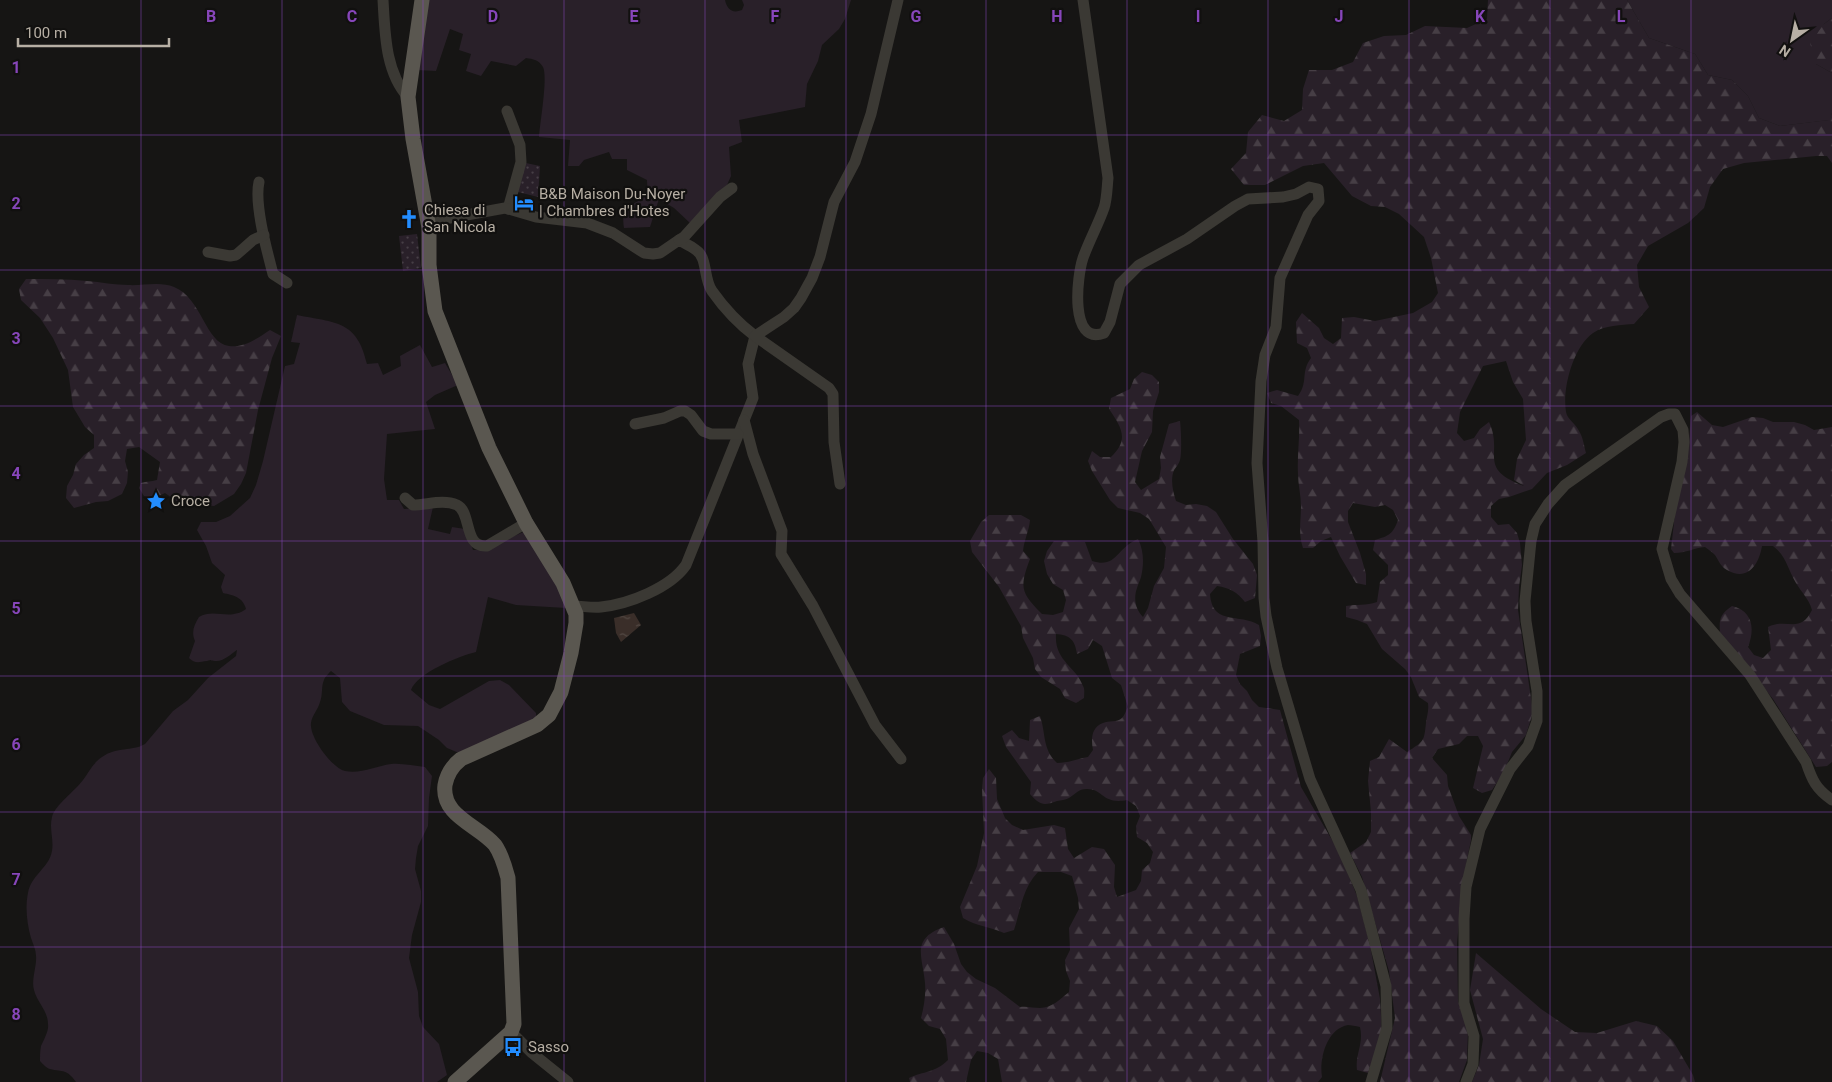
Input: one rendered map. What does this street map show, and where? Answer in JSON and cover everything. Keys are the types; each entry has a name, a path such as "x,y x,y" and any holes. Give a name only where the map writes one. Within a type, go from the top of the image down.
{"main road":[{"path":"422,0 408,97 413,139 428,222 429,265 436,311 489,448 526,523 563,583 573,606 576,623 561,692 549,715 537,726 460,759 450,770 446,781 444,792 454,814 486,836 500,852 508,878 514,1015 514,1024 511,1032 455,1082"}],"street":[{"path":"383,0 390,62 395,77 408,97"},
{"path":"573,606 600,607 626,602 674,579 686,565 753,398 748,364 755,336 794,308 802,298 820,257 834,202 855,162 871,114 898,0"},
{"path":"1082,0 1108,178 1104,206 1083,258 1079,274 1079,317 1082,327 1090,334 1096,336 1104,333 1110,322 1120,284 1139,265 1187,239 1248,199 1283,197 1296,194 1309,187 1318,189 1319,201 1308,215 1280,278 1276,327 1265,355 1261,381 1257,463 1263,542 1264,598 1277,668 1310,779 1361,890 1386,986 1387,1028 1371,1082"},
{"path":"507,111 520,145 521,162 508,209"},
{"path":"260,182 258,188 260,214 273,274 287,283"},
{"path":"428,222 498,209 508,209 536,217 587,223 613,234 644,253 653,254 660,253 684,237 720,197 732,188"},
{"path":"208,252 230,256 236,255 254,240 264,235"},
{"path":"679,240 697,250 704,260 705,275 712,291 741,326 829,388 833,394 834,442 840,484"},
{"path":"635,424 685,411 692,415 703,431 711,434 738,434"},
{"path":"1466,1082 1473,1064 1474,1036 1464,1003 1466,887 1480,829 1510,769 1528,746 1537,721 1537,691 1526,621 1525,602 1531,540 1535,524 1548,504 1565,485 1669,414 1675,414 1679,420 1683,430 1684,442 1682,462 1662,548 1670,579 1680,594 1750,675 1806,762 1811,778 1821,792 1832,800"},
{"path":"744,420 753,454 782,531 781,554 813,606 875,725 901,759"},
{"path":"405,498 414,505 444,502 461,508 474,541 482,546 487,546 526,523"},
{"path":"511,1032 532,1054 568,1082"}],"green space":[{"path":"427,0 725,0 727,6 735,11 742,10 744,5 742,0 851,0 845,19 839,29 822,45 818,61 807,84 805,107 739,120 742,142 729,147 731,176 727,185 690,223 674,208 659,199 650,227 624,228 623,220 625,213 631,205 643,196 647,189 647,180 627,170 627,159 612,159 609,152 584,160 579,166 568,166 570,140 539,137 545,80 543,67 540,63 526,58 516,66 491,61 481,76 466,71 471,54 459,50 463,34 450,29 436,71 416,70"},
{"path":"1488,0 1627,0 1649,38 1695,54 1708,75 1732,80 1748,96 1759,118 1780,126 1829,120 1832,113 1832,163 1827,156 1816,156 1744,163 1723,169 1710,187 1704,208 1688,223 1648,246 1637,265 1639,287 1649,307 1634,324 1608,327 1593,333 1586,339 1575,358 1570,369 1566,392 1566,412 1580,433 1586,453 1567,465 1547,473 1532,489 1499,499 1491,506 1491,517 1498,525 1509,524 1517,533 1520,543 1522,565 1518,610 1533,712 1526,735 1512,752 1504,772 1492,790 1482,793 1473,788 1483,746 1478,736 1467,736 1459,744 1438,749 1432,758 1447,775 1448,786 1459,816 1471,835 1463,880 1457,943 1458,1001 1468,1030 1467,1060 1459,1082 1380,1082 1395,1018 1389,971 1362,877 1350,853 1366,842 1371,832 1368,781 1370,761 1379,757 1389,739 1407,752 1420,743 1425,734 1428,703 1419,697 1411,677 1405,669 1382,649 1367,624 1346,617 1346,606 1377,602 1380,582 1388,575 1388,565 1373,550 1375,540 1390,534 1398,520 1393,510 1385,505 1375,507 1353,503 1348,511 1348,522 1366,574 1366,585 1356,583 1331,537 1321,541 1313,548 1303,548 1300,532 1301,502 1298,474 1299,420 1281,406 1271,403 1267,393 1277,390 1298,396 1301,391 1306,368 1311,358 1307,348 1297,343 1296,322 1302,313 1319,328 1324,338 1333,344 1341,338 1342,318 1354,317 1375,321 1413,313 1432,302 1438,293 1431,258 1424,237 1399,214 1385,207 1371,206 1352,196 1324,163 1303,166 1265,185 1244,185 1231,169 1246,153 1248,132 1262,115 1284,121 1302,110 1303,89 1309,70 1332,70 1353,62 1363,43 1384,36 1406,35 1425,26 1467,28 1487,19","holes":["1506,361 1513,382 1523,399 1526,440 1517,459 1514,480 1524,486 1500,473 1496,466 1493,433 1489,422 1480,429 1474,438 1464,441 1457,433 1460,412 1483,366"]},
{"path":"1627,0 1832,0 1832,18 1824,24 1816,64 1832,73 1832,113 1830,120 1780,126 1759,118 1748,96 1732,80 1708,75 1695,54 1649,38"},
{"path":"1832,18 1832,73 1816,64 1810,43 1824,24"},
{"path":"521,162 540,166 538,197 514,191"},
{"path":"417,234 421,268 403,271 399,236"},
{"path":"26,279 92,281 123,285 169,285 191,300 208,329 221,343 229,346 240,345 251,342 270,330 281,336 272,358 258,410 246,473 234,494 214,506 178,502 165,493 154,498 144,496 139,488 141,483 157,480 160,462 139,447 127,449 125,461 128,472 127,483 122,494 108,501 74,508 66,498 67,486 76,464 94,448 94,435 85,427 73,407 68,370 53,338 40,318 21,300 19,289"},
{"path":"297,315 334,322 351,331 363,350 367,364 378,363 383,375 401,366 400,356 420,345 432,367 445,363 458,385 435,395 426,402 435,429 387,434 384,479 387,500 399,500 404,509 433,507 428,529 450,534 452,527 465,529 473,550 480,550 526,531 562,594 566,608 516,605 488,597 476,652 439,666 421,677 411,690 429,705 440,709 489,681 500,680 509,685 536,713 536,719 459,753 447,748 439,740 418,726 384,725 350,711 342,702 340,678 331,671 324,680 321,699 311,723 311,729 317,744 340,769 351,772 391,764 404,764 425,767 432,776 428,826 418,846 416,858 415,869 421,891 421,902 412,935 409,958 418,992 419,1016 423,1027 439,1044 447,1075 437,1082 76,1082 67,1073 49,1068 40,1061 41,1046 47,1032 48,1019 33,986 36,954 30,933 27,910 27,898 30,887 52,851 51,821 54,812 96,762 114,751 135,748 145,744 173,711 188,700 208,678 236,656 237,650 218,661 197,662 189,658 195,641 194,629 199,617 210,614 234,614 246,609 240,599 223,593 221,587 225,575 212,563 206,546 197,530 201,522 216,522 230,516 250,498 263,461 285,366 294,364 300,343 291,342"},
{"path":"1142,372 1152,375 1159,382 1159,392 1153,411 1152,432 1142,451 1135,482 1141,490 1159,479 1160,457 1169,424 1180,421 1181,456 1172,478 1176,501 1186,505 1207,506 1216,512 1233,539 1253,564 1257,575 1255,598 1245,602 1233,591 1217,586 1210,594 1212,604 1221,615 1259,625 1260,646 1240,654 1236,675 1240,684 1259,707 1280,710 1301,787 1339,852 1357,896 1370,945 1380,999 1382,1033 1368,1073 1357,1070 1361,1039 1360,1027 1348,1025 1334,1032 1323,1054 1322,1077 1318,1082 1002,1082 998,1059 988,1053 977,1051 971,1060 966,1082 910,1082 909,1078 934,1070 948,1060 946,1039 940,1029 929,1026 921,1018 925,987 921,950 926,937 933,932 944,927 954,944 961,964 967,972 976,979 995,988 1020,1007 1044,1008 1056,1003 1069,992 1070,981 1066,971 1065,960 1070,950 1069,928 1079,909 1072,876 1061,872 1038,872 1025,892 1014,930 1004,933 963,918 960,907 977,866 984,833 982,789 983,778 989,769 996,778 997,799 1005,818 1012,825 1023,830 1054,825 1065,828 1068,849 1074,858 1092,847 1104,849 1115,865 1114,887 1117,897 1136,890 1141,881 1142,870 1150,863 1153,852 1147,843 1137,837 1136,826 1140,816 1136,806 1127,800 1112,800 1092,789 1084,789 1068,799 1042,804 1030,794 1031,782 1006,747 1002,736 1012,730 1019,738 1029,741 1030,720 1040,716 1047,746 1052,758 1057,763 1069,762 1088,757 1093,750 1092,738 1096,728 1105,722 1120,720 1128,707 1121,685 1112,678 1102,646 1093,640 1088,649 1077,654 1071,639 1056,634 1058,651 1080,679 1084,689 1084,698 1076,703 1065,698 1060,689 1041,677 1035,669 1033,658 1023,638 1021,626 999,587 972,552 970,541 981,522 989,515 1021,515 1030,520 1023,551 1030,559 1024,577 1024,589 1030,601 1042,614 1053,615 1063,612 1066,600 1063,590 1053,584 1047,574 1044,561 1047,551 1054,541 1085,542 1092,561 1100,563 1112,560 1125,547 1138,539 1143,562 1135,600 1137,608 1143,617 1148,608 1154,586 1164,568 1166,547 1149,519 1140,513 1118,508 1110,500 1088,461 1092,451 1100,457 1111,457 1117,451 1122,439 1122,433 1109,409 1111,398 1130,389 1134,379"},
{"path":"1697,412 1712,425 1723,427 1752,417 1763,418 1773,422 1794,422 1814,430 1832,427 1832,762 1827,766 1816,767 1773,699 1720,633 1720,620 1723,614 1732,606 1739,608 1748,616 1752,627 1748,647 1754,655 1763,658 1771,650 1768,627 1775,624 1798,624 1807,617 1812,610 1811,606 1781,554 1773,546 1762,546 1755,565 1747,572 1741,574 1734,573 1721,565 1715,555 1705,547 1678,553 1674,553 1671,549 1677,497 1689,441 1691,416"},
{"path":"1476,953 1541,1009 1575,1032 1597,1033 1636,1021 1657,1026 1673,1041 1693,1075 1695,1082 1472,1082 1479,1065 1483,1039 1470,990"}],"water":[{"path":"634,613 641,625 621,642 616,633 614,618"}],"place":[{"name":"B&B Maison Du-Noyer | Chambres d'Hotes","path":"524,203"},
{"name":"Chiesa di San Nicola","path":"409,219"},
{"name":"Croce","path":"156,501"},
{"name":"Sasso","path":"513,1047"}]}
